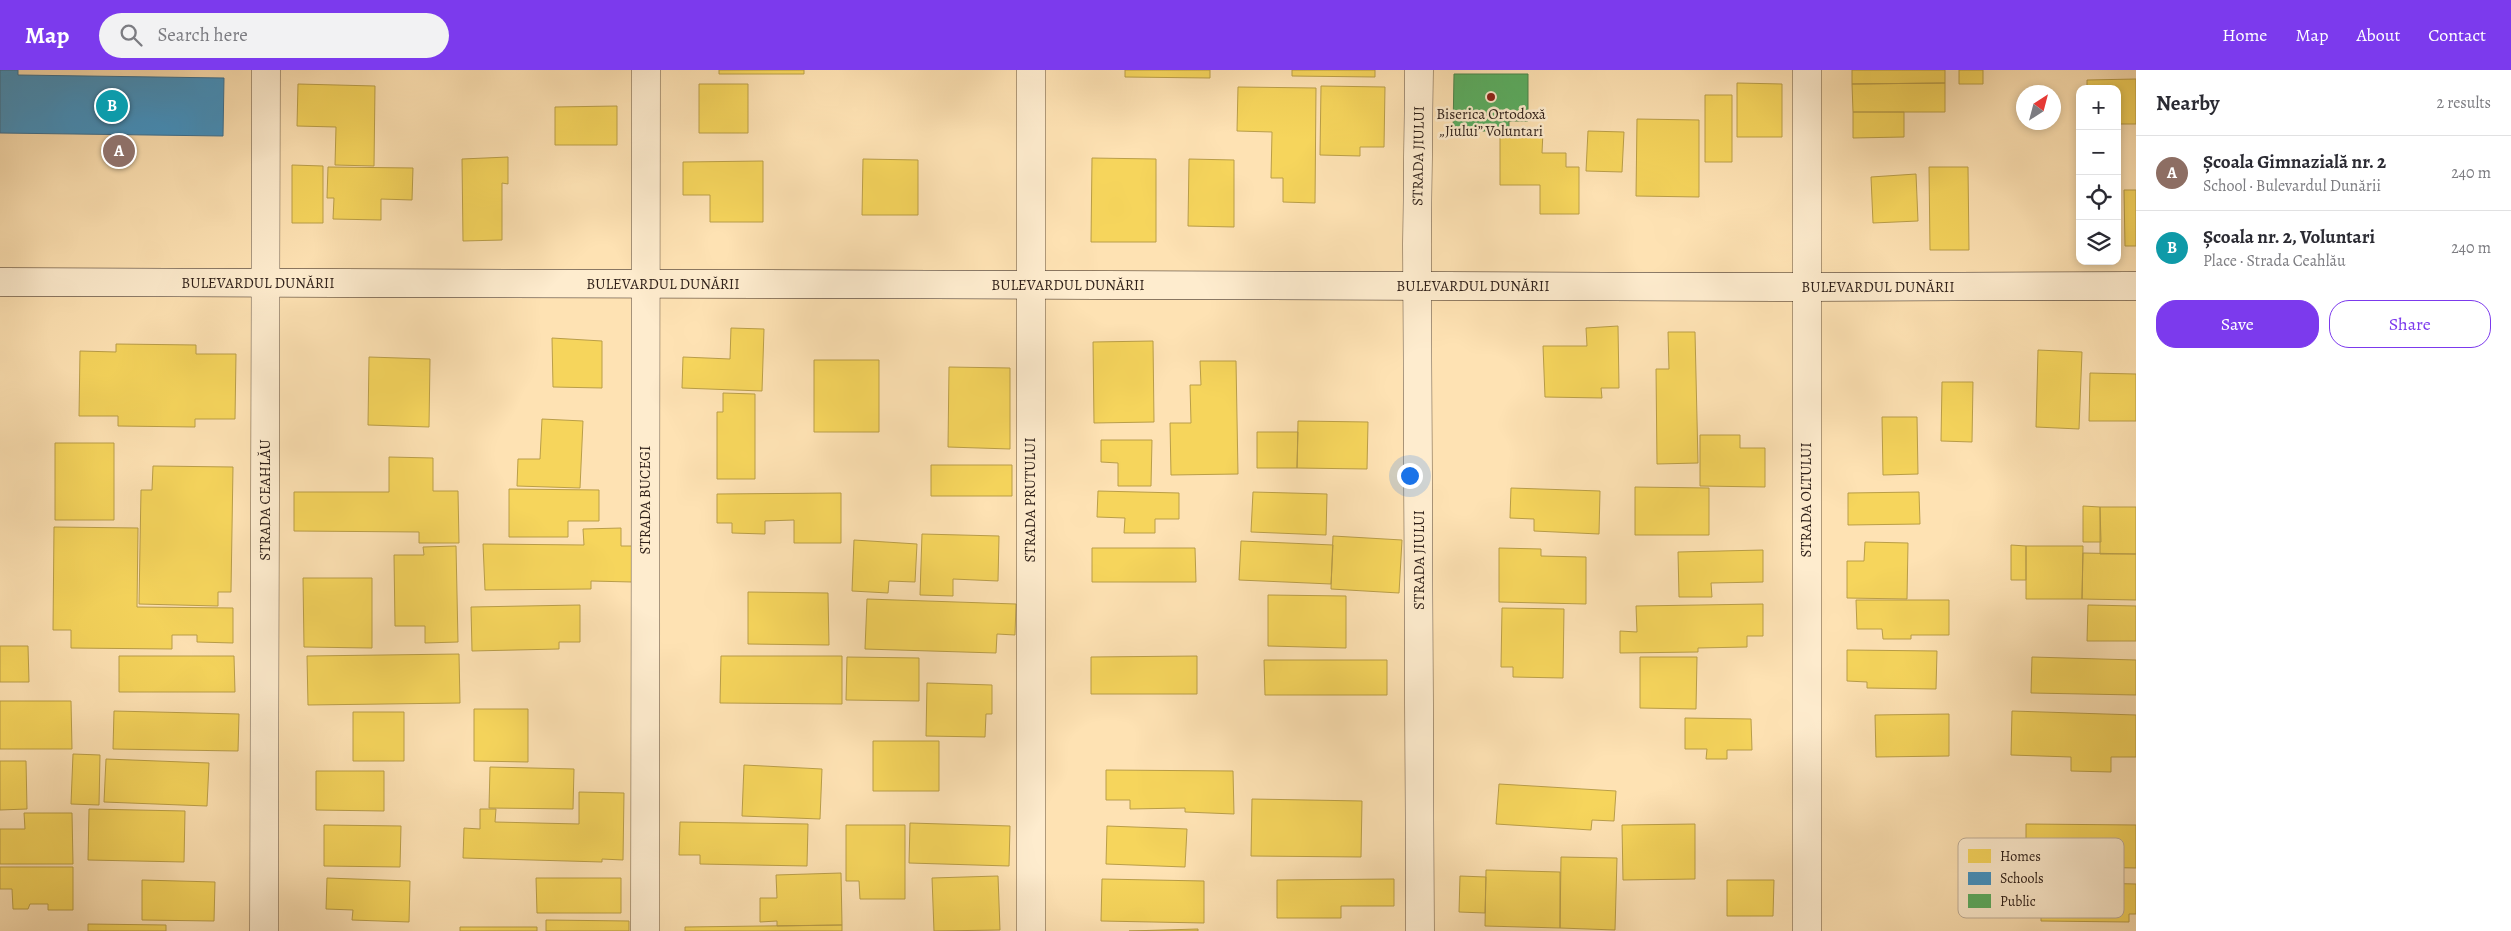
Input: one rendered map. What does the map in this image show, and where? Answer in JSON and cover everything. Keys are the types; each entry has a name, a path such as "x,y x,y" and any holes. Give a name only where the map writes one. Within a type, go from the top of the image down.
{"street":[{"name":"STRADA CEAHLĂU","path":"264,931 266,70"},
{"name":"STRADA BUCEGI","path":"645,931 646,70"},
{"name":"STRADA PRUTULUI","path":"1031,70 1031,931"},
{"name":"STRADA JIULUI","path":"1419,70 1417,286 1420,931"},
{"name":"STRADA OLTULUI","path":"1807,70 1807,931"},
{"name":"BULEVARDUL DUNĂRII","path":"0,282 1806,287 2136,286"}],"building: Homes":[{"path":"719,70 804,70 804,74 719,74"},
{"path":"1125,70 1210,70 1210,78 1125,77"},
{"path":"1292,70 1375,70 1375,77 1292,76"},
{"path":"1852,70 1945,70 1945,83 1852,84"},
{"path":"1959,70 1983,70 1983,84 1959,84"},
{"path":"2136,79 2136,124 2121,124 2121,85 2087,85 2087,80"},
{"path":"1737,83 1782,84 1782,137 1737,137"},
{"path":"1945,83 1945,112 1853,112 1852,84"},
{"path":"298,84 375,86 374,166 335,165 336,127 297,126"},
{"path":"699,84 748,84 748,133 699,133"},
{"path":"1321,86 1385,87 1384,147 1360,147 1360,156 1320,155"},
{"path":"1238,87 1316,88 1315,203 1283,202 1283,178 1271,178 1272,132 1237,131"},
{"path":"1705,95 1732,95 1732,162 1705,162"},
{"path":"617,106 617,145 555,145 555,107"},
{"path":"1853,112 1904,112 1904,137 1853,138"},
{"path":"1637,119 1699,120 1699,197 1636,196"},
{"path":"1500,131 1543,131 1542,153 1566,153 1566,167 1579,167 1579,214 1540,214 1540,185 1500,185"},
{"path":"1588,131 1624,132 1622,172 1586,171"},
{"path":"508,157 508,184 502,183 502,240 463,241 462,159"},
{"path":"1092,158 1156,159 1156,242 1091,242"},
{"path":"863,159 918,160 918,215 862,215"},
{"path":"1189,159 1234,160 1234,227 1188,226"},
{"path":"763,161 763,222 710,222 710,195 683,195 683,162"},
{"path":"292,165 323,166 323,223 292,223"},
{"path":"328,167 413,168 412,200 381,199 381,220 333,219 334,198 327,198"},
{"path":"1929,167 1968,167 1969,250 1930,250"},
{"path":"1916,174 1918,221 1873,223 1871,177"},
{"path":"2124,190 2136,190 2136,246 2125,246"},
{"path":"1618,326 1619,388 1601,388 1602,398 1545,397 1543,346 1587,346 1586,328"},
{"path":"731,328 764,329 762,391 682,388 683,357 730,359"},
{"path":"1668,332 1695,332 1698,463 1657,464 1656,369 1669,369"},
{"path":"552,338 602,341 602,388 553,387"},
{"path":"1153,341 1154,422 1094,423 1093,342"},
{"path":"116,344 196,345 196,354 236,354 235,419 195,419 195,427 118,426 118,416 79,416 80,351 116,352"},
{"path":"2038,350 2082,352 2079,429 2036,427"},
{"path":"369,357 430,359 429,427 368,425"},
{"path":"814,360 879,360 879,432 814,432"},
{"path":"1200,361 1236,361 1238,474 1171,475 1170,423 1191,423 1190,385 1201,385"},
{"path":"949,367 1010,368 1010,449 948,447"},
{"path":"2090,373 2136,374 2136,421 2089,421"},
{"path":"1942,382 1973,382 1972,442 1941,441"},
{"path":"723,393 755,394 755,479 717,479 717,412 723,412"},
{"path":"1882,417 1917,417 1918,474 1883,475"},
{"path":"542,419 583,421 580,488 517,486 518,459 540,459"},
{"path":"1298,421 1368,422 1367,469 1297,468"},
{"path":"1257,432 1298,432 1297,468 1257,468"},
{"path":"1700,435 1740,435 1740,448 1765,448 1765,487 1700,486"},
{"path":"1101,440 1152,440 1151,486 1118,486 1118,463 1101,462"},
{"path":"55,443 114,443 114,520 55,520"},
{"path":"389,457 433,458 433,491 458,491 459,543 419,543 419,532 294,531 294,492 389,492"},
{"path":"931,465 1012,465 1012,496 931,496"},
{"path":"153,466 233,467 231,592 218,592 218,606 139,604 141,490 152,490"},
{"path":"1635,487 1709,488 1709,535 1635,535"},
{"path":"1511,488 1600,491 1599,534 1534,531 1534,519 1510,518"},
{"path":"509,489 599,490 599,521 568,521 568,537 509,537"},
{"path":"1098,491 1179,493 1179,519 1155,519 1155,533 1124,533 1125,518 1097,517"},
{"path":"1253,492 1327,494 1326,535 1251,532"},
{"path":"1919,492 1920,524 1848,525 1848,493"},
{"path":"841,493 841,543 794,543 794,520 765,521 765,534 732,533 732,523 717,523 717,494"},
{"path":"2083,506 2100,507 2101,542 2083,542"},
{"path":"2100,507 2136,507 2136,554 2100,554"},
{"path":"54,527 138,528 137,607 233,608 233,643 197,642 197,635 172,635 172,649 71,648 71,630 53,630"},
{"path":"621,528 621,546 632,546 632,582 591,581 591,589 485,590 483,544 584,545 583,529"},
{"path":"922,534 999,536 998,581 953,579 953,596 920,595"},
{"path":"1333,536 1402,540 1399,593 1331,589"},
{"path":"854,540 917,544 915,582 889,581 888,593 852,591"},
{"path":"1241,541 1333,545 1331,584 1239,580"},
{"path":"1865,542 1908,543 1907,599 1847,598 1847,561 1864,561"},
{"path":"2011,545 2026,546 2026,580 2011,580"},
{"path":"456,546 458,642 425,643 425,626 395,626 394,555 424,555 423,547"},
{"path":"2026,546 2083,546 2082,599 2026,599"},
{"path":"1092,548 1195,548 1196,582 1092,582"},
{"path":"1499,548 1541,549 1541,556 1586,557 1586,604 1499,602"},
{"path":"1763,550 1763,582 1711,583 1712,597 1679,597 1678,552"},
{"path":"2083,553 2136,554 2136,600 2082,599"},
{"path":"303,578 372,578 372,648 304,647"},
{"path":"748,592 828,593 829,645 748,644"},
{"path":"1268,595 1346,596 1346,648 1268,646"},
{"path":"867,599 1016,604 1015,635 997,634 996,653 865,649"},
{"path":"1856,600 1949,600 1949,635 1911,635 1911,639 1883,639 1882,629 1857,629"},
{"path":"1763,604 1763,636 1747,636 1747,647 1698,648 1698,652 1620,653 1620,631 1637,632 1636,606"},
{"path":"580,605 580,642 559,642 559,649 472,651 471,607"},
{"path":"2088,605 2136,606 2136,641 2087,641"},
{"path":"1502,608 1564,609 1563,678 1513,677 1513,667 1501,667"},
{"path":"0,646 28,646 29,682 0,682"},
{"path":"1847,650 1937,651 1936,689 1867,688 1867,682 1847,681"},
{"path":"459,654 460,703 308,705 307,656"},
{"path":"119,656 234,656 235,692 119,692"},
{"path":"721,656 842,656 842,704 720,703"},
{"path":"1197,656 1197,694 1091,694 1091,657"},
{"path":"847,657 919,658 919,701 846,700"},
{"path":"1640,657 1697,657 1696,709 1640,708"},
{"path":"2032,657 2136,660 2136,695 2031,693"},
{"path":"1264,660 1387,660 1387,695 1265,695"},
{"path":"927,683 992,685 992,714 986,714 985,737 926,736"},
{"path":"0,701 71,701 72,749 0,749"},
{"path":"474,709 528,709 528,762 474,761"},
{"path":"114,711 239,714 238,751 113,749"},
{"path":"2012,711 2136,715 2136,757 2111,757 2111,772 2071,771 2071,757 2011,755"},
{"path":"353,712 404,712 404,761 353,761"},
{"path":"1949,714 1949,756 1876,757 1875,715"},
{"path":"1685,718 1751,719 1752,750 1727,750 1727,759 1706,759 1707,749 1685,749"},
{"path":"873,741 939,741 939,791 873,791"},
{"path":"73,754 100,755 99,805 71,804"},
{"path":"106,759 209,763 207,806 104,802"},
{"path":"0,761 26,761 27,809 0,810"},
{"path":"744,765 822,769 820,819 742,816"},
{"path":"490,767 574,769 573,809 489,808"},
{"path":"1106,770 1233,771 1234,814 1185,812 1185,808 1130,809 1130,800 1106,800"},
{"path":"316,771 384,771 384,811 316,810"},
{"path":"1499,784 1616,791 1614,821 1592,820 1591,830 1496,824"},
{"path":"579,792 624,793 623,860 602,859 602,862 463,858 464,828 480,829 480,809 496,809 495,822 579,824"},
{"path":"1252,799 1362,801 1361,857 1251,856"},
{"path":"89,809 185,811 184,862 88,860"},
{"path":"24,813 72,813 73,864 0,864 0,829 25,829"},
{"path":"680,822 808,824 807,866 700,864 700,855 679,855"},
{"path":"910,823 1010,826 1009,866 909,863"},
{"path":"1695,824 1695,879 1623,880 1622,825"},
{"path":"2026,824 2136,825 2136,868 2124,868 2124,838 2026,838"},
{"path":"324,825 401,826 400,867 324,866"},
{"path":"846,825 905,825 905,899 860,899 859,881 846,881"},
{"path":"1107,826 1187,829 1185,867 1106,864"},
{"path":"1561,857 1617,858 1615,930 1560,928"},
{"path":"0,867 73,867 73,910 48,910 48,904 30,904 28,909 13,909 12,889 0,889"},
{"path":"1486,870 1560,872 1560,928 1485,926"},
{"path":"841,873 842,925 777,926 777,921 760,922 760,898 777,898 776,875"},
{"path":"998,876 1000,930 934,931 932,878"},
{"path":"1460,876 1486,877 1485,913 1459,912"},
{"path":"327,878 410,881 409,922 352,920 353,910 326,909"},
{"path":"536,878 621,878 621,913 537,913"},
{"path":"1102,879 1204,881 1204,923 1101,921"},
{"path":"1394,879 1394,906 1341,906 1341,918 1277,918 1277,880"},
{"path":"142,880 215,882 214,921 142,920"},
{"path":"1727,880 1774,880 1773,916 1727,916"},
{"path":"2124,884 2136,884 2136,914 2129,914 2129,922 2041,921 2041,918 2124,918"},
{"path":"546,920 629,921 629,931 546,931"},
{"path":"88,924 166,925 166,931 88,931"},
{"path":"842,925 842,931 685,931 685,927"},
{"path":"460,927 537,927 537,931 460,931"},
{"path":"1198,929 1198,931 1129,931"}],"building: Schools":[{"path":"0,70 18,70 18,75 224,78 223,136 0,133"}],"building: Public":[{"name":"Biserica Ortodoxă „Jiului” Voluntari","path":"1454,74 1528,74 1528,121 1509,121 1509,131 1453,131"}],"place":[{"name":"Biserica Ortodoxă „Jiului” Voluntari","path":"1491,97"},
{"name":"Școala nr. 2, Voluntari","path":"112,106"},
{"name":"Școala Gimnazială nr. 2","path":"119,151"}]}
